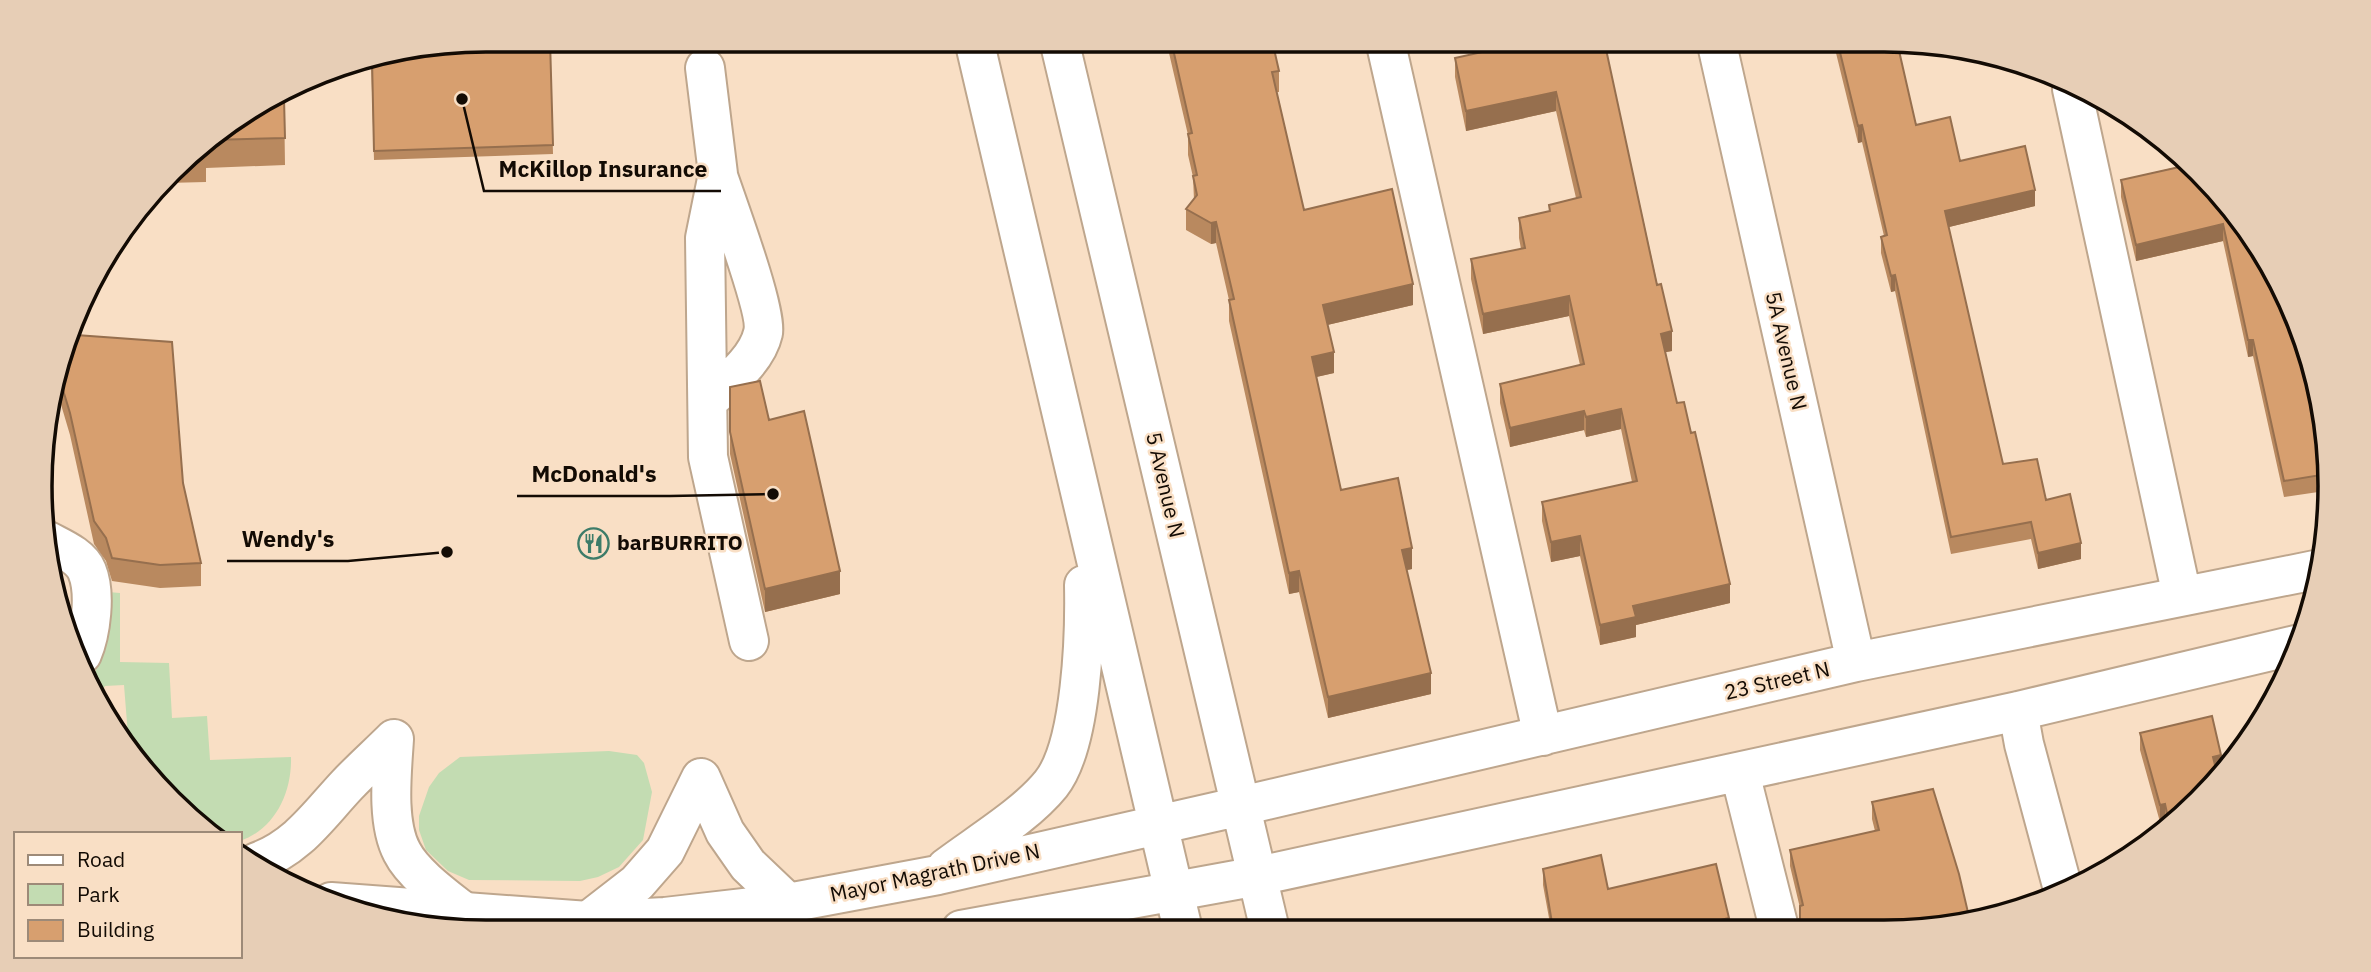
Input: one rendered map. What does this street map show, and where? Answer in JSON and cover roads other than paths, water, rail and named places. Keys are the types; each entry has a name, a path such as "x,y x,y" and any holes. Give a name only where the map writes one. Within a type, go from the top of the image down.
{"main road":[{"path":"977,52 1180,920"},
{"name":"5 Avenue N","path":"1062,52 1268,920"},
{"path":"1387,52 1543,736"},
{"name":"5A Avenue N","path":"1719,52 1856,662"},
{"path":"705,68 718,174 761,309 764,332 746,363 709,400"},
{"path":"2073,95 2182,596"},
{"path":"718,174 705,238 708,457 749,641"},
{"path":"938,875 1052,783 1070,739 1085,639 1083,513"},
{"path":"56,546 73,555 87,571 92,614 84,648"},
{"name":"23 Street N","path":"1241,806 1856,662 2310,571"},
{"path":"1018,920 1258,876 2018,711 2288,647"},
{"path":"2018,711 2024,744 2061,882"},
{"path":"266,859 302,837 346,785 394,739 390,801 401,852 432,886 464,912"},
{"path":"1740,772 1777,920"},
{"path":"589,920 637,883 664,851 701,778 725,832 748,865 788,903"},
{"name":"Mayor Magrath Drive N","path":"607,920 665,917 788,903 938,875 1241,806"},
{"name":"Mayor Magrath Drive N","path":"376,905 574,920"}],"place":[{"name":"McKillop Insurance","path":"462,99"},
{"name":"McDonald's","path":"773,494"},
{"name":"barBURRITO","path":"594,543"},
{"name":"Wendy's","path":"447,552"}]}
